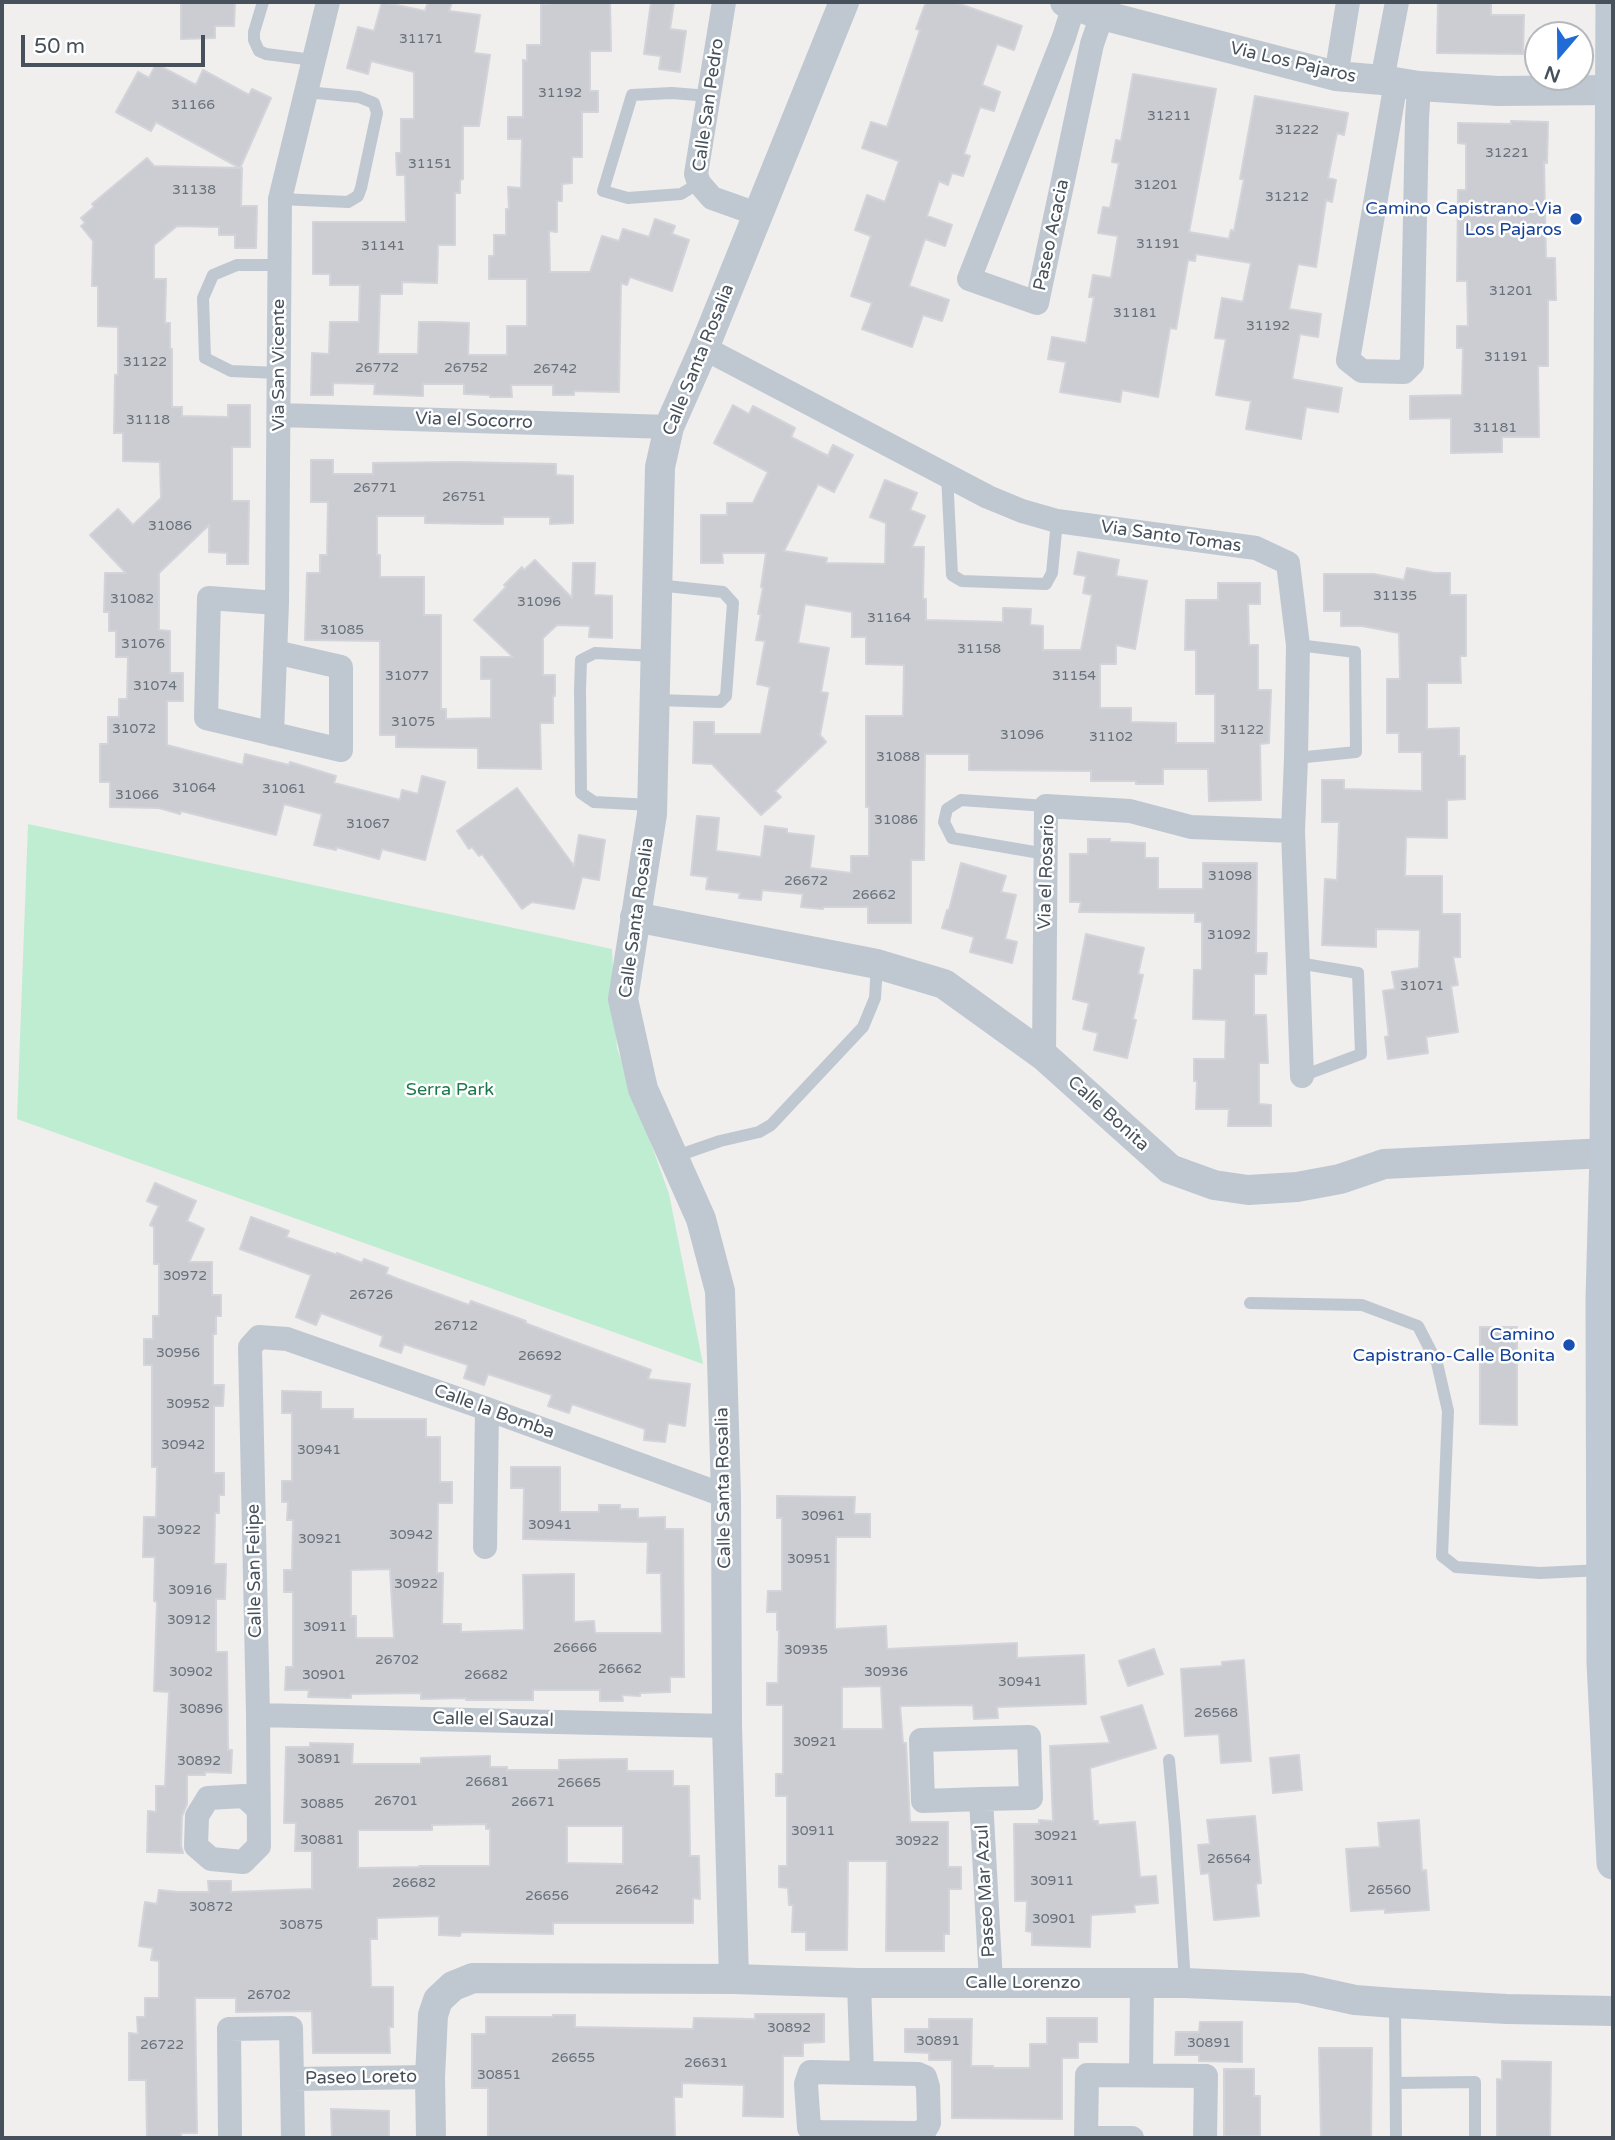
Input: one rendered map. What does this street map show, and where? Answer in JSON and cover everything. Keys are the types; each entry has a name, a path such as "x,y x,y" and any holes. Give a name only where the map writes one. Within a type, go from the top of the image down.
{"main road":[{"path":"1612,2 1606,1153 1602,1299 1603,1663 1613,1863"}],"street":[{"name":"Via San Vicente","path":"272,734 277,603 280,199 328,2"},
{"name":"Calle San Pedro","path":"724,2 696,174 699,183 712,198 757,214"},
{"name":"Calle Santa Rosalia","path":"734,1979 720,1291 701,1219 643,1089 623,999 653,805 660,467 670,427 844,2"},
{"path":"1336,76 1348,2"},
{"path":"1397,2 1399,83 1348,360 1362,371 1404,372 1412,363 1417,119 1399,83"},
{"name":"Via Los Pajaros","path":"1069,3 1101,15 1336,76 1498,91 1611,90"},
{"name":"Paseo Acacia","path":"1069,3 1064,37 969,279 1037,303 1092,44 1101,15"},
{"name":"Via Santo Tomas","path":"704,348 988,497 1022,511 1057,521 1256,548 1287,563 1298,645 1293,831 1302,1076"},
{"name":"Via el Socorro","path":"279,415 670,427"},
{"path":"275,652 341,667 341,750 206,718 209,598 277,603"},
{"name":"Via el Rosario","path":"1044,1056 1046,806 1130,811 1191,827 1293,831"},
{"name":"Calle Bonita","path":"635,917 877,964 944,984 1044,1056 1170,1169 1214,1185 1248,1190 1297,1187 1340,1179 1384,1164 1606,1153"},
{"name":"Calle la Bomba","path":"260,1337 287,1339 726,1496"},
{"name":"Calle San Felipe","path":"258,1810 250,1347 260,1337"},
{"path":"485,1547 487,1409"},
{"name":"Calle el Sauzal","path":"258,1715 727,1726"},
{"name":"Paseo Mar Azul","path":"1029,1737 1031,1798 981,1799 923,1801 921,1740 1029,1737"},
{"name":"Paseo Mar Azul","path":"981,1799 991,1982"},
{"name":"Calle Lorenzo","path":"430,2077 433,2015 438,2000 453,1986 473,1978 734,1979 859,1983 1185,1983 1300,1988 1355,2000 1395,2003 1613,2011"},
{"path":"859,1983 862,2073"},
{"path":"1141,2075 1142,1983"},
{"name":"Paseo Loreto","path":"230,2138 229,2029 291,2028 293,2138"},
{"path":"810,2072 862,2073 918,2074 925,2077 928,2087 929,2123 925,2130 917,2133 815,2132 809,2128 806,2084 810,2072"},
{"path":"1132,2138 1086,2138 1087,2075 1206,2077 1205,2138"},
{"path":"430,2077 431,2138"},
{"name":"Paseo Loreto","path":"292,2079 430,2077"}],"lane":[{"path":"263,2 254,32 259,51 313,60"},
{"path":"280,199 348,202 358,196 361,188 377,113 374,103 359,97 306,93"},
{"path":"699,183 681,194 628,198 603,191 632,95 672,93 709,96"},
{"path":"279,373 231,371 205,358 203,298 212,275 237,265 280,265"},
{"path":"947,475 952,575 962,581 1046,584 1052,573 1057,521"},
{"path":"655,701 720,702 726,696 733,603 723,592 657,585"},
{"path":"1296,758 1356,751 1355,652 1298,645"},
{"path":"653,805 594,802 581,793 579,690 581,660 595,653 656,656"},
{"path":"1046,806 961,800 947,809 944,822 952,838 1046,854"},
{"path":"1298,963 1358,972 1361,1054 1302,1076"},
{"path":"674,1157 720,1141 759,1132 771,1125 863,1027 874,998 877,964"},
{"path":"1250,1303 1362,1305 1418,1326 1437,1363 1448,1411 1442,1556 1456,1566 1540,1573 1603,1570"},
{"path":"1169,1760 1185,1983"},
{"path":"1395,2003 1396,2138"},
{"path":"1395,2082 1475,2082 1475,2138"}],"green space":[{"name":"Serra Park","path":"28,824 612,949 617,1048 669,1194 703,1364 17,1119"}],"building":[{"path":"181,2 235,2 234,26 215,26 215,38 181,39"},
{"path":"382,2 425,11 428,2 452,2 449,11 480,15 474,53 490,55 479,126 463,126 463,179 460,180 460,193 455,193 455,245 438,245 437,283 402,282 402,294 380,294 378,354 418,354 419,322 441,322 469,323 468,355 507,355 507,326 527,326 527,279 489,279 489,256 494,256 494,235 506,235 508,187 521,188 522,139 508,139 508,117 523,117 523,60 527,61 527,45 541,45 541,4 610,2 611,51 590,51 590,91 598,91 598,112 582,112 582,157 572,157 572,183 562,184 562,201 557,201 557,232 549,231 550,272 590,272 602,236 619,241 623,229 649,237 655,219 675,226 672,234 689,240 672,291 630,277 627,285 621,283 619,392 574,391 574,395 553,395 553,385 511,385 512,397 490,397 464,394 464,384 423,384 423,396 374,394 375,384 333,383 333,395 311,395 312,353 329,354 330,322 359,322 360,285 330,285 330,274 313,274 313,222 406,222 405,175 397,175 396,153 401,153 401,119 414,119 414,72 371,61 368,74 347,68 358,27 374,31"},
{"path":"651,2 674,2 670,29 686,31 680,72 659,69 661,56 644,54"},
{"path":"926,2 954,2 1022,26 1014,50 997,44 982,85 1000,92 994,111 980,107 964,154 970,156 963,176 952,173 948,185 939,181 927,216 952,225 945,246 925,239 909,286 949,300 942,321 923,315 912,347 862,329 872,303 851,296 871,236 855,230 867,195 885,202 899,161 862,148 871,122 887,127 920,30 916,29"},
{"path":"1438,2 1491,2 1491,15 1524,15 1523,54 1437,53"},
{"path":"156,64 196,85 203,70 249,95 252,89 271,98 240,168 156,122 151,131 116,112 138,72 149,78"},
{"path":"1133,74 1216,89 1189,232 1229,239 1231,230 1234,231 1255,96 1348,113 1344,135 1337,133 1328,178 1336,180 1332,202 1326,200 1316,267 1298,264 1289,309 1321,314 1318,337 1300,334 1292,379 1342,388 1338,412 1306,407 1301,439 1246,429 1251,401 1216,395 1226,339 1215,338 1222,298 1243,302 1251,263 1196,254 1195,261 1188,260 1176,329 1170,328 1158,397 1122,390 1120,402 1060,392 1066,362 1048,359 1052,337 1086,343 1094,297 1089,297 1093,275 1111,278 1118,236 1098,233 1103,207 1110,208 1119,163 1112,162 1116,140 1121,141"},
{"path":"1511,121 1548,122 1547,163 1544,162 1546,258 1555,258 1556,300 1548,300 1548,366 1538,366 1539,437 1502,437 1502,452 1451,453 1451,418 1410,419 1410,396 1462,395 1463,348 1457,348 1457,326 1468,326 1467,281 1457,281 1458,190 1466,190 1466,144 1458,143 1458,123 1511,124"},
{"path":"147,158 154,166 242,168 241,206 257,206 256,248 235,248 235,235 219,235 219,227 177,226 154,245 154,279 166,279 165,323 170,323 172,407 182,407 182,416 228,417 228,405 250,405 250,447 232,447 232,501 249,501 248,564 227,564 227,553 209,552 209,525 159,573 159,630 170,631 170,673 183,673 183,701 167,701 167,745 243,765 245,754 289,765 290,762 336,776 334,783 400,800 402,790 418,794 422,776 445,782 425,860 382,849 379,859 336,847 336,850 314,845 322,814 284,804 276,835 181,811 180,814 159,808 110,807 110,782 100,782 100,744 108,744 108,717 119,717 119,699 127,699 128,657 116,657 116,631 109,631 109,612 104,612 105,573 126,573 90,535 118,509 133,525 161,498 160,462 123,461 123,433 114,433 118,327 98,326 98,286 92,286 93,241 81,226 85,223 81,218 94,207 92,204"},
{"path":"733,405 749,414 753,406 795,428 791,437 828,456 833,445 853,455 834,492 818,484 784,551 827,558 826,563 885,564 886,523 870,517 885,480 917,493 910,510 925,516 912,547 924,547 923,599 926,599 926,620 1003,622 1003,608 1031,609 1030,625 1043,626 1043,650 1081,650 1092,595 1083,593 1086,576 1074,574 1078,552 1119,560 1116,576 1147,581 1135,649 1116,645 1116,664 1100,664 1100,708 1131,708 1131,722 1176,723 1176,743 1215,743 1215,694 1196,694 1196,650 1185,650 1186,600 1218,600 1218,583 1260,583 1260,604 1248,604 1249,645 1258,645 1258,690 1271,690 1269,743 1260,744 1261,800 1209,801 1208,769 1163,769 1163,784 1136,784 1136,781 1091,781 1091,771 969,770 969,754 925,754 924,860 911,860 911,923 868,923 868,907 801,907 803,894 762,890 761,900 739,898 740,893 706,889 708,877 691,875 697,816 719,818 716,851 761,857 765,826 787,829 787,833 814,836 810,868 851,873 851,856 869,856 866,716 903,716 904,665 866,664 866,637 852,637 852,612 805,604 798,643 829,648 821,692 828,693 820,735 826,742 775,791 781,797 761,815 712,764 693,763 694,722 714,722 714,734 761,734 770,687 757,684 765,641 756,640 766,553 722,553 723,563 701,563 701,515 727,515 727,503 753,503 768,472 714,443"},
{"path":"311,460 333,460 333,474 373,474 373,463 457,462 556,464 556,475 573,476 573,523 550,524 550,517 503,517 503,524 425,523 425,516 377,516 380,577 424,577 424,615 441,615 441,709 446,709 446,719 491,718 491,679 481,679 481,657 513,657 474,620 506,587 504,585 522,567 524,570 535,560 572,598 573,563 595,563 594,595 612,596 612,638 589,637 590,626 557,625 543,638 543,675 555,675 555,696 553,723 540,723 541,769 478,768 478,748 396,747 396,735 380,735 380,641 305,640 307,573 320,573 320,555 327,555 328,502 311,502"},
{"path":"1407,568 1450,573 1450,595 1466,595 1466,656 1460,656 1461,683 1427,683 1427,729 1459,728 1459,756 1465,756 1465,799 1447,800 1447,838 1406,837 1405,876 1442,876 1442,914 1460,914 1460,957 1453,957 1458,985 1451,986 1458,1032 1426,1037 1428,1053 1388,1059 1385,1037 1389,1036 1383,991 1395,989 1392,972 1419,968 1420,930 1376,929 1376,947 1322,945 1325,879 1337,880 1339,822 1322,822 1322,780 1344,780 1344,789 1422,791 1422,752 1399,752 1399,733 1387,733 1387,679 1400,679 1399,633 1362,626 1341,626 1341,611 1324,611 1324,574 1374,574 1404,580"},
{"path":"517,788 574,866 579,835 605,840 599,880 582,877 574,909 532,902 522,909 482,854 479,856 472,847 469,849 457,831"},
{"path":"1088,839 1145,843 1145,858 1158,858 1158,889 1203,889 1203,863 1257,863 1256,953 1267,953 1266,974 1254,974 1254,1015 1266,1015 1268,1063 1259,1063 1259,1104 1271,1105 1271,1126 1228,1126 1229,1109 1196,1109 1197,1081 1194,1081 1194,1059 1225,1059 1226,1020 1193,1019 1194,970 1202,970 1202,922 1195,922 1195,913 1079,912 1081,902 1070,902 1070,854 1088,854"},
{"path":"961,863 1006,876 1001,892 1016,895 1005,939 1017,942 1012,963 970,952 974,937 942,928"},
{"path":"1086,934 1144,948 1138,974 1143,975 1127,1058 1094,1050 1098,1033 1083,1029 1089,1003 1073,999"},
{"path":"155,1183 196,1201 187,1221 204,1229 189,1262 212,1262 212,1295 221,1295 221,1316 216,1316 216,1334 213,1334 213,1385 224,1385 223,1406 214,1406 214,1473 224,1473 224,1495 219,1495 219,1513 215,1513 214,1564 226,1564 225,1599 216,1599 216,1652 227,1652 228,1750 232,1750 231,1773 205,1772 205,1775 187,1775 187,1804 182,1816 183,1853 147,1852 148,1811 156,1812 156,1786 165,1786 169,1692 154,1691 157,1602 154,1601 155,1557 143,1557 144,1517 156,1517 157,1467 152,1467 152,1365 144,1365 144,1339 153,1339 153,1316 159,1316 159,1264 154,1264 154,1227 150,1225 159,1206 147,1201"},
{"path":"251,1217 289,1231 286,1237 362,1263 364,1259 388,1268 386,1274 398,1279 469,1305 471,1301 651,1370 648,1379 690,1384 685,1426 668,1423 665,1442 644,1440 645,1429 572,1404 569,1413 548,1406 552,1395 488,1374 484,1385 464,1378 468,1365 404,1344 401,1353 380,1346 383,1336 321,1313 316,1325 296,1317 311,1275 240,1249"},
{"path":"1480,1327 1517,1327 1517,1425 1480,1424"},
{"path":"282,1391 321,1392 321,1409 353,1409 353,1419 426,1419 426,1437 440,1437 440,1482 452,1482 452,1503 438,1503 437,1573 443,1573 442,1624 461,1624 461,1632 524,1630 523,1575 574,1574 574,1622 594,1621 595,1633 662,1633 661,1573 647,1573 648,1542 523,1539 524,1488 511,1488 511,1467 560,1467 560,1512 599,1512 599,1505 620,1505 620,1509 638,1509 638,1518 665,1517 665,1529 683,1529 684,1677 670,1677 670,1692 640,1693 640,1696 622,1695 623,1701 600,1701 600,1690 533,1690 533,1700 466,1700 421,1699 421,1693 351,1694 351,1698 308,1697 309,1690 285,1690 286,1667 293,1667 293,1592 284,1592 284,1570 292,1570 293,1520 287,1520 288,1502 282,1502 282,1481 292,1481 292,1413 282,1413","holes":["390,1569 394,1638 356,1638 356,1616 351,1616 351,1570"]},
{"path":"777,1496 855,1497 854,1514 870,1514 870,1537 836,1537 835,1629 886,1626 887,1649 1017,1643 1017,1658 1084,1655 1086,1704 997,1707 998,1718 974,1719 973,1705 900,1706 903,1743 906,1743 910,1822 948,1822 948,1867 961,1867 961,1889 949,1889 949,1934 944,1934 944,1951 886,1951 887,1861 848,1861 847,1950 806,1950 806,1932 792,1932 793,1905 789,1905 788,1888 779,1887 779,1866 787,1866 787,1796 776,1796 776,1774 783,1774 783,1705 767,1705 767,1683 778,1683 777,1612 767,1612 768,1591 782,1591 782,1518 777,1518","holes":["881,1686 883,1729 842,1729 842,1687"]},
{"path":"1154,1649 1163,1674 1128,1686 1119,1661"},
{"path":"1244,1660 1251,1761 1221,1763 1219,1734 1185,1736 1181,1669 1222,1666 1222,1662"},
{"path":"1142,1705 1156,1748 1090,1768 1093,1821 1098,1821 1098,1825 1135,1822 1140,1877 1156,1876 1158,1903 1134,1905 1135,1912 1091,1915 1090,1947 1032,1945 1032,1932 1026,1931 1027,1901 1015,1901 1014,1824 1053,1821 1050,1746 1110,1743 1101,1717"},
{"path":"310,1743 353,1744 352,1764 421,1764 421,1758 490,1756 490,1767 507,1767 507,1770 559,1770 559,1760 627,1759 627,1771 673,1771 673,1786 689,1786 690,1856 699,1856 700,1899 693,1898 693,1923 553,1923 553,1934 461,1932 460,1936 439,1935 439,1916 377,1918 377,1939 370,1939 371,1987 393,1987 393,2027 389,2027 390,2053 313,2053 312,2011 236,2012 236,1998 195,1998 197,2133 181,2133 181,2138 147,2138 146,2080 129,2080 129,2033 138,2034 137,2017 145,2017 145,1998 159,1998 159,1961 151,1960 153,1948 139,1946 145,1902 157,1904 159,1890 209,1892 208,1881 231,1881 231,1892 312,1889 312,1851 295,1851 296,1823 284,1823 286,1747 310,1747","holes":["486,1824 486,1829 490,1829 490,1866 358,1868 358,1830 432,1830 432,1825","567,1826 623,1826 623,1864 567,1863"]},
{"path":"1299,1755 1302,1790 1273,1793 1270,1758"},
{"path":"1255,1816 1261,1883 1256,1884 1259,1916 1214,1920 1209,1873 1201,1874 1198,1845 1210,1844 1207,1820"},
{"path":"1419,1820 1422,1871 1426,1870 1429,1910 1385,1913 1385,1909 1351,1911 1346,1849 1380,1847 1378,1823"},
{"path":"755,2014 824,2014 824,2042 803,2043 803,2056 783,2056 783,2117 743,2116 744,2085 682,2083 682,2097 674,2097 675,2138 488,2138 488,2088 472,2088 472,2034 486,2034 486,2017 575,2015 575,2027 693,2029 694,2018 755,2019"},
{"path":"1047,2018 1097,2018 1097,2042 1078,2042 1078,2058 1062,2058 1062,2119 952,2118 952,2060 929,2060 929,2053 905,2052 905,2029 929,2029 929,2019 972,2019 971,2066 1030,2068 1030,2044 1047,2044"},
{"path":"1200,2022 1242,2022 1242,2062 1199,2061 1199,2055 1175,2055 1176,2032 1199,2032"},
{"path":"1319,2048 1372,2048 1371,2138 1321,2138"},
{"path":"1502,2061 1551,2062 1550,2138 1497,2138 1497,2079 1502,2080"},
{"path":"1224,2069 1254,2069 1254,2096 1260,2096 1260,2136 1224,2136"},
{"path":"331,2109 389,2111 389,2138 332,2138"}],"place":[{"name":"Camino Capistrano-Via Los Pajaros","path":"1576,219"},
{"name":"Camino Capistrano-Calle Bonita","path":"1569,1345"}]}
